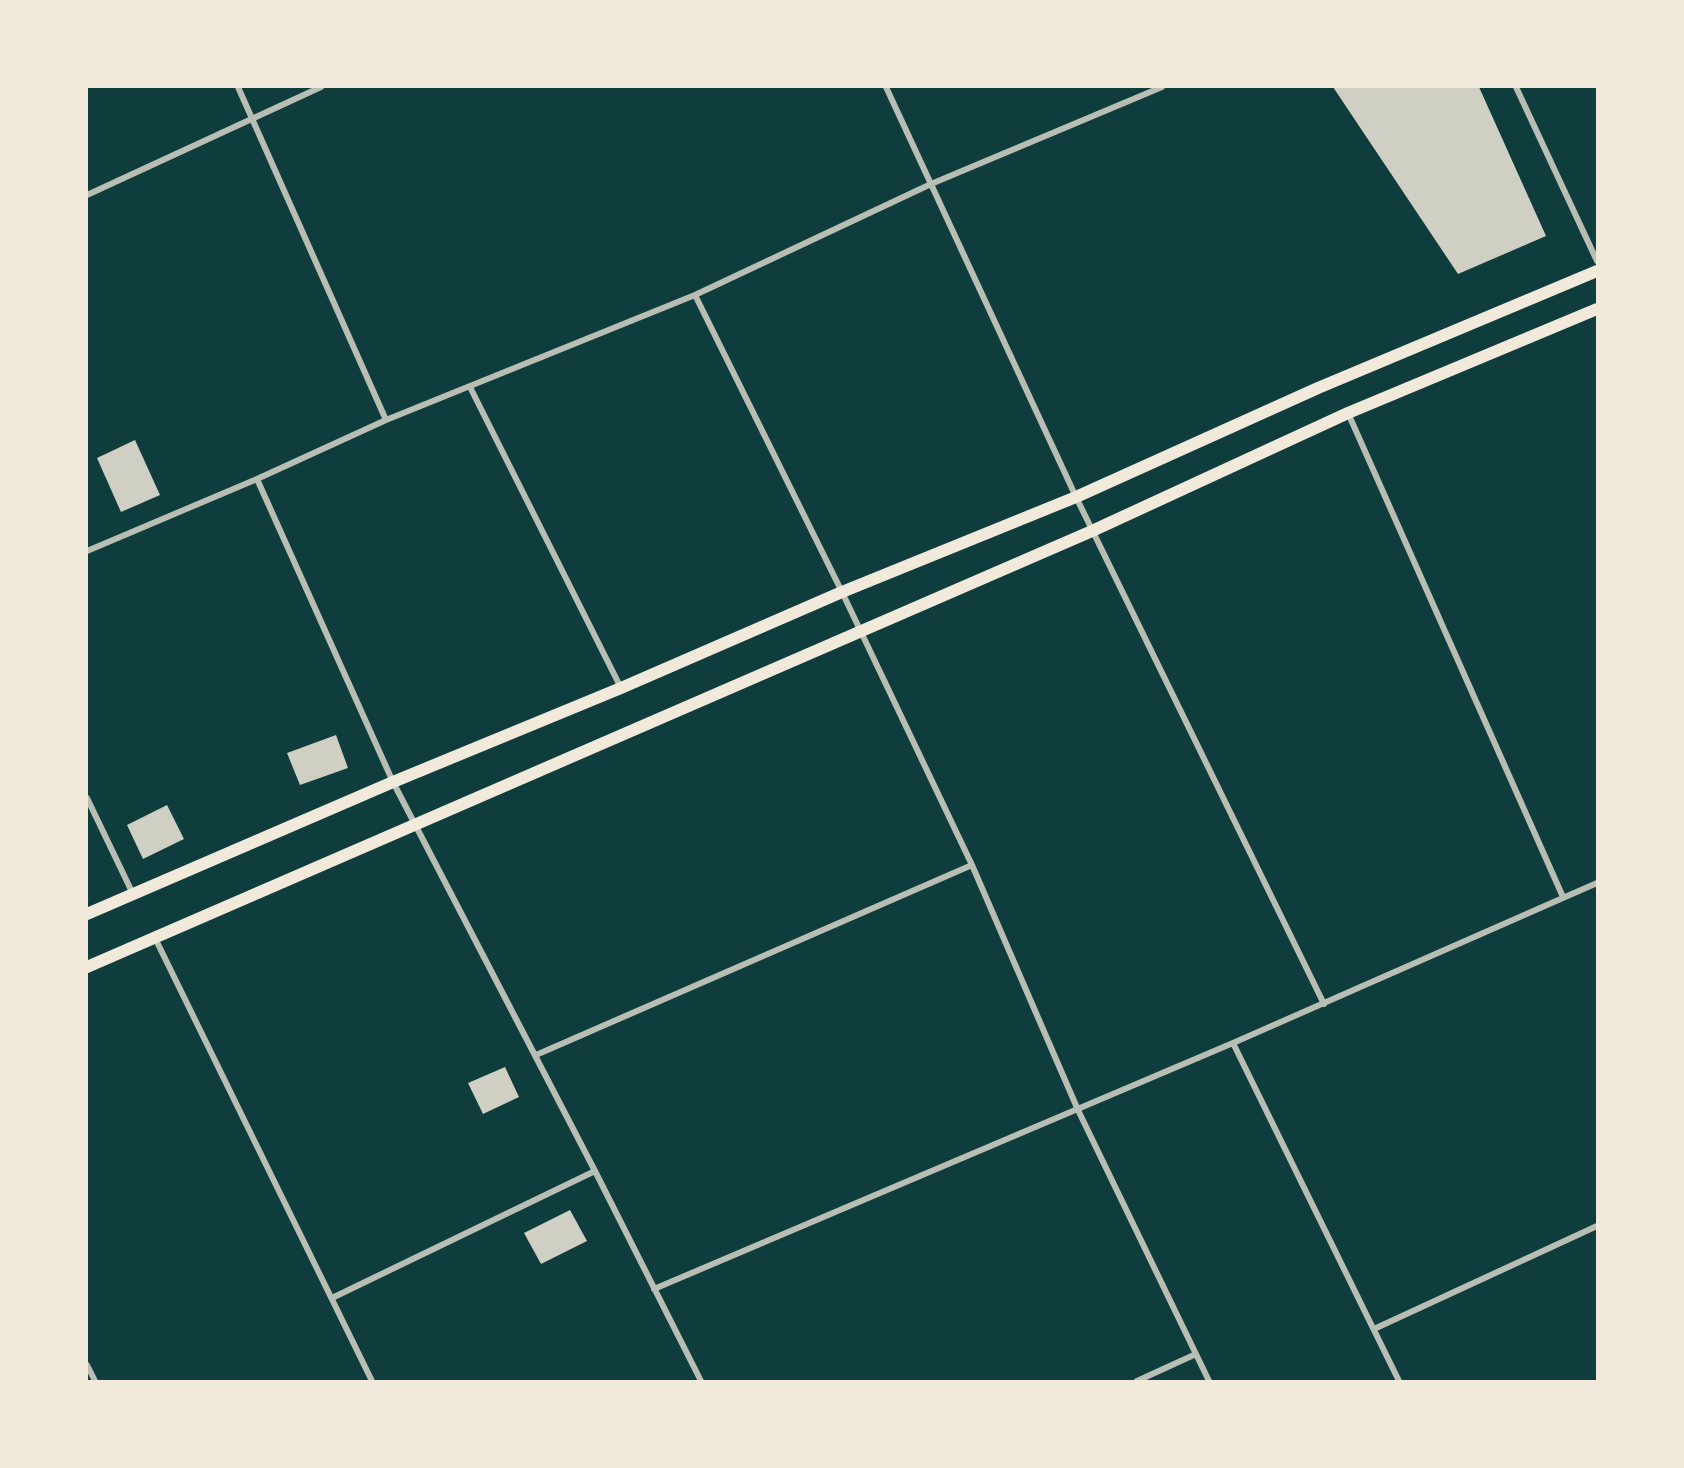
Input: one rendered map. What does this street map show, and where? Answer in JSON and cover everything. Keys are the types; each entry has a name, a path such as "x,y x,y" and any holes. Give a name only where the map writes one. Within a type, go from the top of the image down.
{"main road":[{"path":"87,914 842,592 1076,497 1318,388 1597,271"},
{"path":"87,967 1092,531 1348,413 1597,309"}],"street":[{"path":"238,87 386,420"},
{"path":"87,195 321,87"},
{"path":"886,87 1092,531 1324,1004"},
{"path":"87,550 257,479 386,420 695,295 931,184 1162,87"},
{"path":"1516,87 1597,261"},
{"path":"695,295 842,592 972,865 1078,1110 1209,1381"},
{"path":"470,387 621,688"},
{"path":"1348,413 1563,897"},
{"path":"257,479 393,782 536,1055 701,1381"},
{"path":"87,798 133,894"},
{"path":"536,1055 972,865"},
{"path":"654,1289 1078,1110 1597,883"},
{"path":"154,937 372,1381"},
{"path":"1233,1043 1399,1381"},
{"path":"332,1298 595,1170"},
{"path":"1374,1329 1597,1226"},
{"path":"1137,1381 1196,1354"},
{"path":"87,1365 95,1381"}],"building":[{"path":"1333,87 1479,87 1546,236 1458,274"},
{"path":"135,440 160,495 121,512 97,458"},
{"path":"336,735 348,768 300,785 287,753"},
{"path":"167,805 184,839 143,859 127,825"},
{"path":"505,1067 519,1097 483,1114 468,1083"},
{"path":"570,1210 587,1241 541,1264 524,1233"}]}
